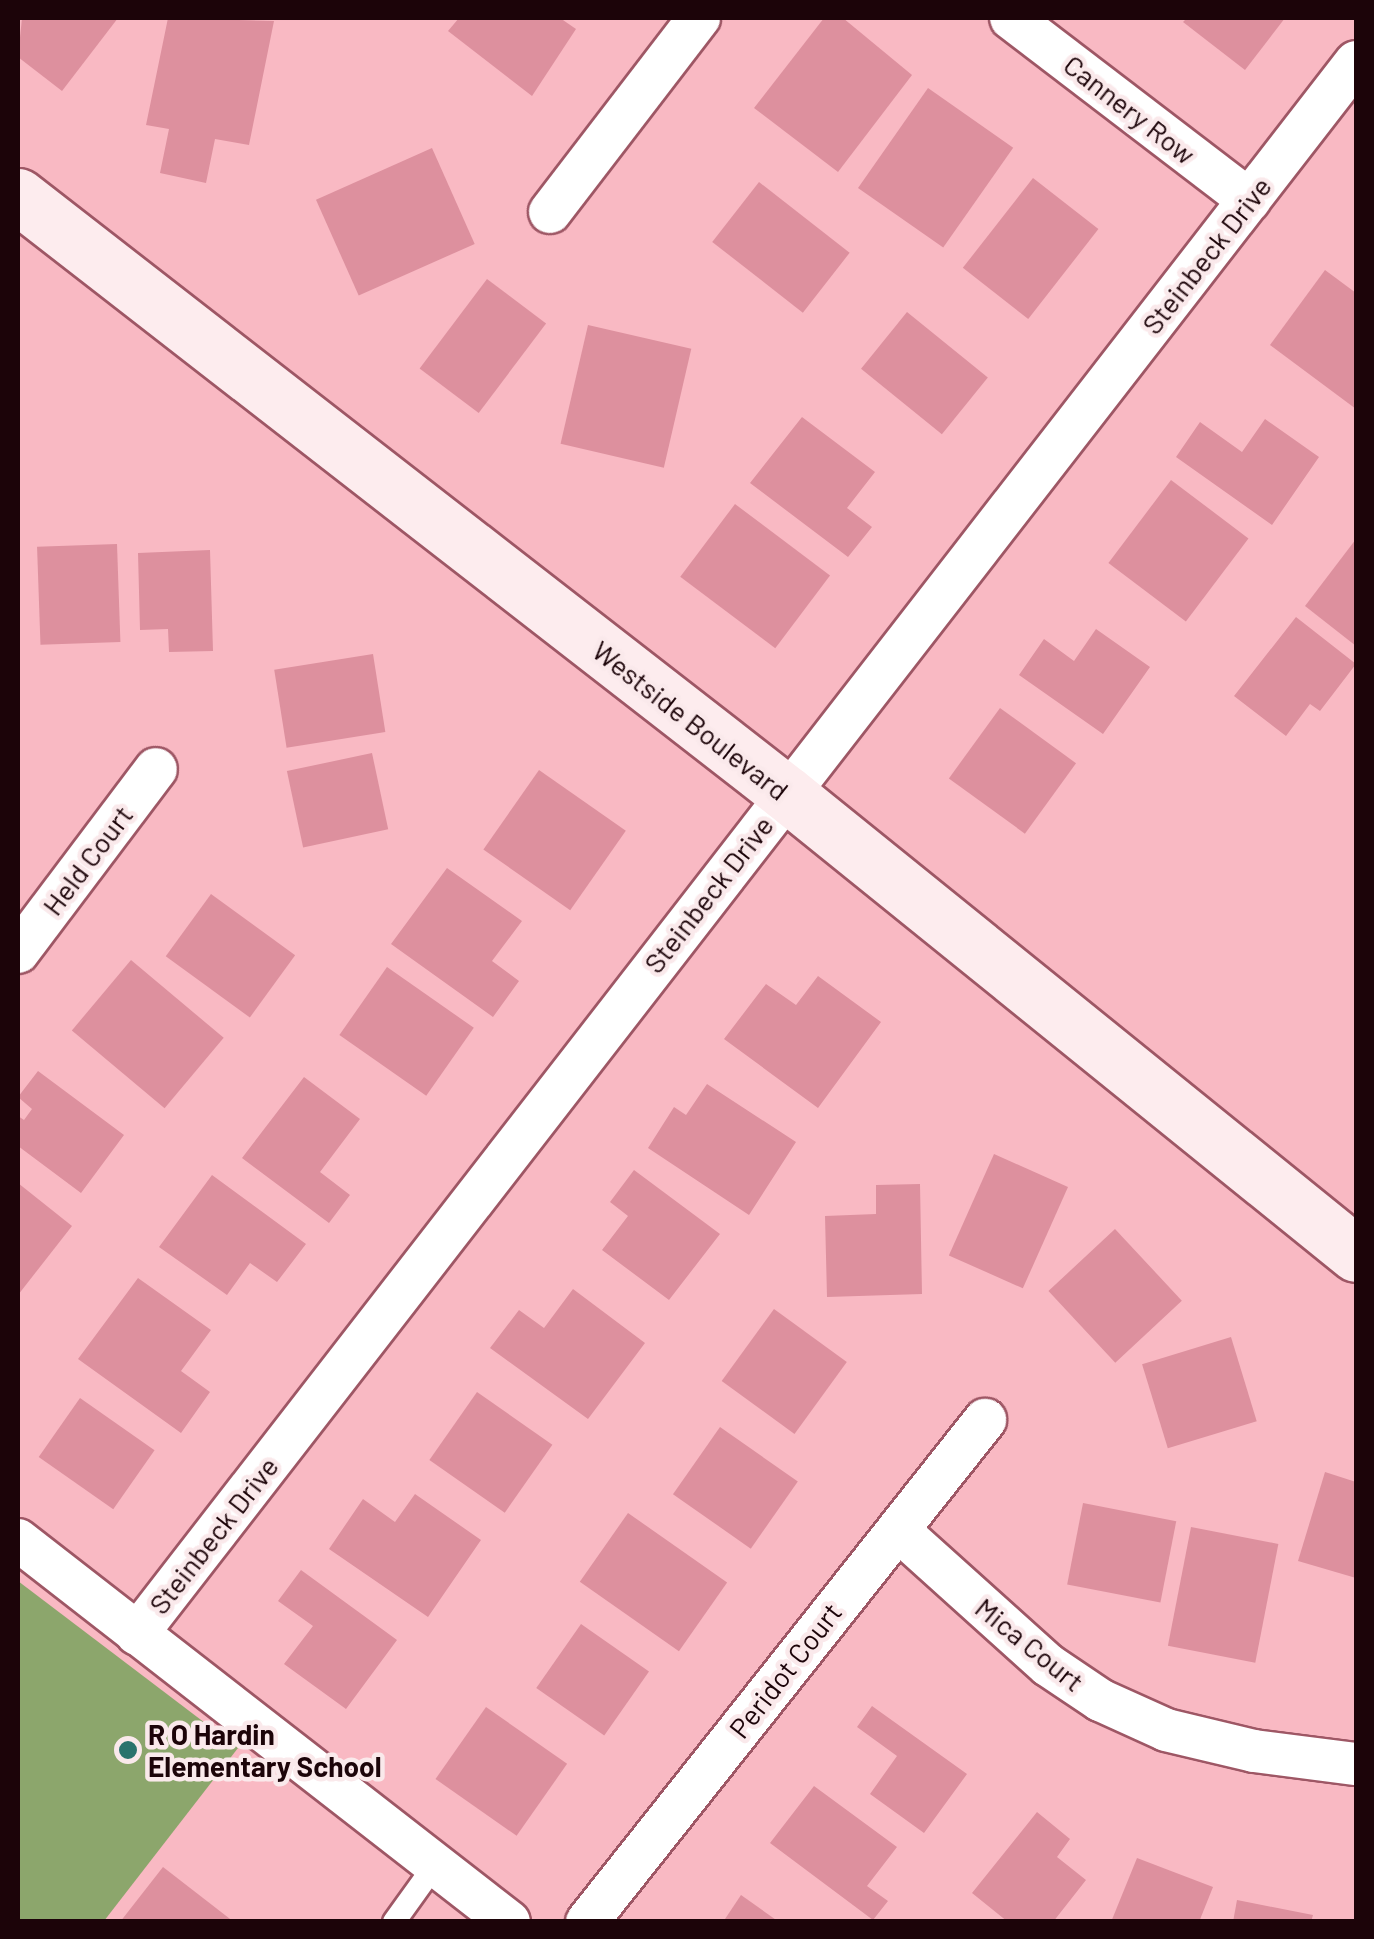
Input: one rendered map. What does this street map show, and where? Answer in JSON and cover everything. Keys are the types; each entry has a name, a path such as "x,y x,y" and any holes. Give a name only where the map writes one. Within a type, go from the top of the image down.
{"street":[{"path":"550,212 698,18"},
{"name":"Cannery Row","path":"1011,18 1248,200"},
{"name":"Steinbeck Drive","path":"137,1634 1356,62"},
{"name":"Westside Boulevard","path":"18,196 786,794 1356,1254"},
{"name":"Held Court","path":"18,952 156,769"},
{"name":"Peridot Court","path":"587,1922 985,1420"},
{"name":"Mica Court","path":"898,1530 1048,1666 1100,1700 1166,1730 1254,1751 1356,1764"},
{"path":"18,1540 509,1922"}],"lane":[{"path":"394,1922 435,1866"}],"green space":[{"path":"18,1581 238,1748 104,1921 18,1921"}],"building":[{"path":"22,18 118,18 62,91 18,57"},
{"path":"168,18 274,21 249,145 215,139 206,183 160,173 169,129 146,125"},
{"path":"459,18 560,18 576,29 532,96 448,31"},
{"path":"824,18 843,18 912,75 838,172 754,108"},
{"path":"1187,18 1285,18 1245,70 1183,22"},
{"path":"928,88 1013,148 943,248 858,188"},
{"path":"432,148 475,244 359,296 316,200"},
{"path":"1033,178 1098,229 1028,319 963,268"},
{"path":"759,182 850,253 803,313 712,242"},
{"path":"1325,270 1356,293 1356,409 1270,345"},
{"path":"487,279 546,324 479,413 420,368"},
{"path":"907,312 988,377 942,434 861,369"},
{"path":"588,325 691,349 664,468 561,444"},
{"path":"802,417 875,472 847,508 872,527 848,557 750,483"},
{"path":"1265,419 1319,457 1272,525 1176,457 1200,422 1242,452"},
{"path":"1171,480 1248,538 1186,621 1108,563"},
{"path":"735,504 830,576 775,648 680,577"},
{"path":"1356,539 1356,646 1305,606"},
{"path":"117,544 120,642 40,645 37,547"},
{"path":"210,550 213,651 169,652 168,629 140,630 138,553"},
{"path":"1296,617 1356,664 1320,711 1310,704 1286,736 1234,696"},
{"path":"1096,629 1150,667 1103,734 1019,675 1044,639 1074,661"},
{"path":"373,654 385,732 287,748 274,670"},
{"path":"1000,708 1076,763 1025,834 949,778"},
{"path":"372,753 388,829 303,847 287,771"},
{"path":"539,770 626,831 570,910 483,849"},
{"path":"447,868 522,921 492,961 519,981 493,1017 391,944"},
{"path":"211,894 295,955 250,1017 166,956"},
{"path":"131,960 224,1038 165,1108 72,1030"},
{"path":"387,967 474,1028 426,1096 339,1035"},
{"path":"818,976 881,1022 818,1108 724,1039 766,984 796,1005"},
{"path":"38,1071 124,1135 81,1193 18,1146 18,1116 24,1120 32,1109 18,1097"},
{"path":"304,1077 360,1119 320,1172 350,1195 329,1223 242,1158"},
{"path":"707,1084 796,1142 749,1215 648,1148 674,1107 686,1115"},
{"path":"994,1154 1068,1187 1023,1288 949,1255"},
{"path":"634,1170 720,1234 669,1300 602,1250 628,1216 610,1202"},
{"path":"212,1175 306,1244 277,1282 250,1263 227,1295 159,1247"},
{"path":"18,1183 72,1226 18,1295"},
{"path":"920,1184 922,1294 827,1297 825,1216 876,1214 876,1185"},
{"path":"1115,1229 1182,1301 1115,1363 1048,1291"},
{"path":"138,1278 211,1330 181,1371 210,1392 181,1433 78,1359"},
{"path":"573,1289 645,1343 588,1419 490,1348 519,1310 544,1328"},
{"path":"774,1309 847,1362 794,1434 722,1381"},
{"path":"1231,1337 1257,1421 1168,1448 1142,1364"},
{"path":"477,1392 552,1445 505,1513 429,1460"},
{"path":"80,1398 155,1450 113,1509 39,1457"},
{"path":"720,1427 798,1481 751,1549 673,1494"},
{"path":"1325,1472 1356,1482 1356,1578 1298,1561"},
{"path":"415,1494 481,1540 428,1617 329,1549 363,1499 395,1522"},
{"path":"1083,1503 1176,1521 1160,1603 1067,1584"},
{"path":"628,1513 727,1582 679,1651 580,1582"},
{"path":"1191,1527 1278,1544 1255,1663 1168,1646"},
{"path":"301,1570 397,1640 346,1709 284,1664 313,1626 278,1601"},
{"path":"581,1624 649,1672 604,1736 536,1688"},
{"path":"872,1706 967,1774 924,1833 870,1794 897,1756 857,1727"},
{"path":"486,1707 567,1764 517,1836 436,1779"},
{"path":"814,1786 897,1847 867,1886 888,1901 873,1920 770,1843"},
{"path":"1037,1812 1070,1839 1057,1857 1086,1880 1053,1922 1008,1922 972,1893"},
{"path":"1137,1858 1213,1887 1199,1922 1111,1922"},
{"path":"163,1867 234,1922 120,1922"},
{"path":"741,1895 779,1922 723,1922"},
{"path":"1237,1900 1313,1915 1311,1922 1233,1922"}],"place":[{"name":"R O Hardin Elementary School","path":"128,1750"}]}
